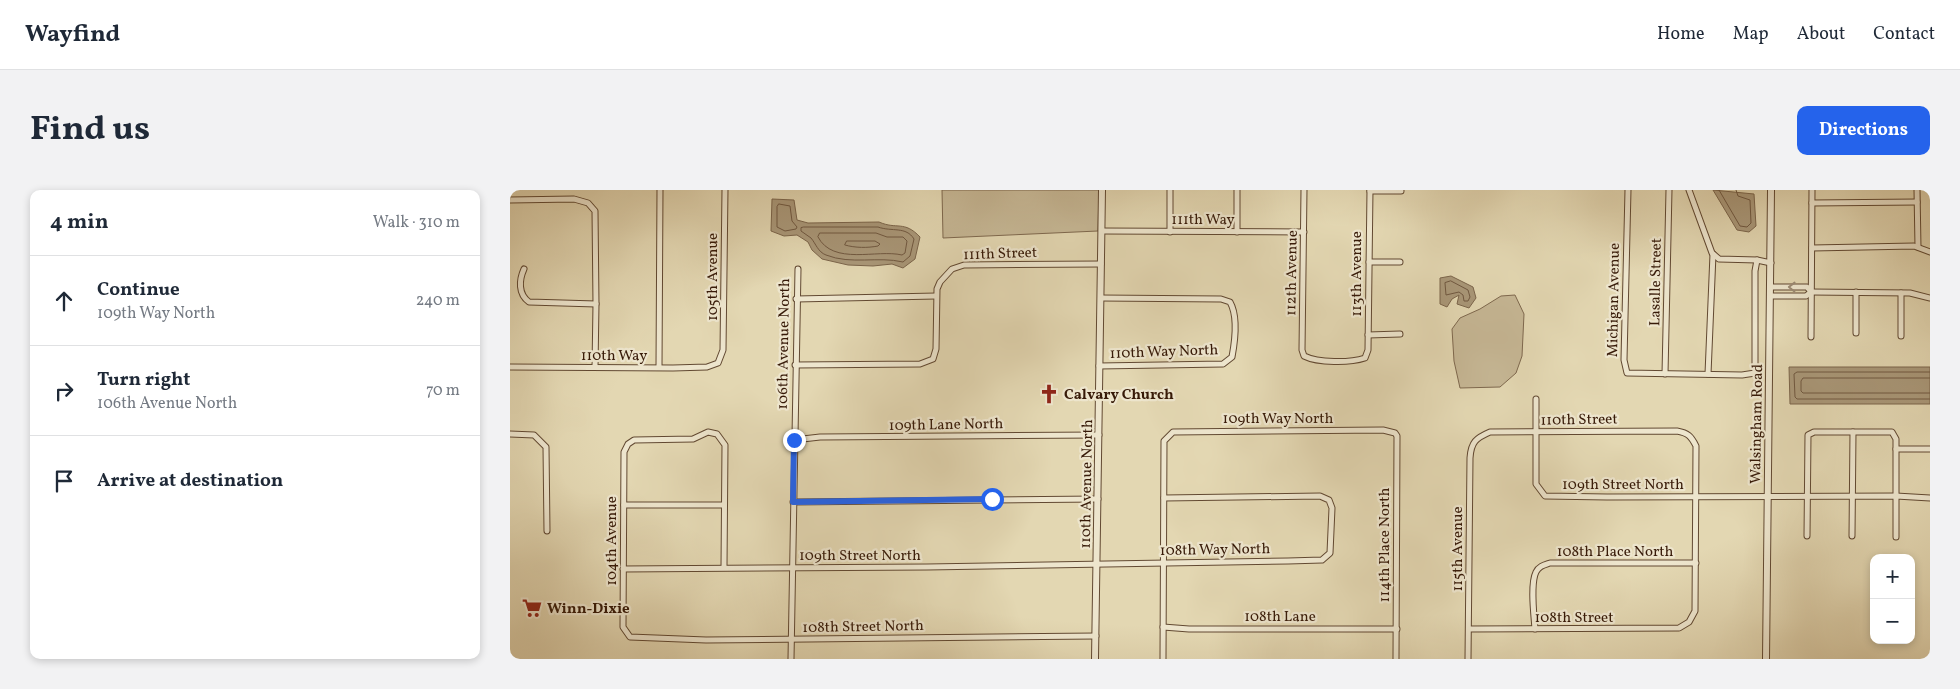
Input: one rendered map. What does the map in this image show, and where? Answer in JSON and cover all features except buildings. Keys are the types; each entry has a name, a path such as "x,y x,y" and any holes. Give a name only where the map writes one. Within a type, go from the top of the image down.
{"street":[{"path":"659,367 660,190"},
{"name":"105th Avenue","path":"718,363 724,350 725,190"},
{"name":"110th Avenue North","path":"1095,659 1102,190"},
{"path":"1170,190 1170,232"},
{"path":"1237,190 1237,232"},
{"name":"112th Avenue","path":"1304,190 1302,350 1304,356 1313,360 1358,360 1365,358"},
{"path":"1370,190 1401,191"},
{"name":"113th Avenue","path":"1365,358 1368,350 1370,190"},
{"name":"Michigan Avenue","path":"1628,190 1624,366 1630,374 1742,375 1755,373 1755,271 1757,260"},
{"name":"Lasalle Street","path":"1665,374 1669,190"},
{"path":"1689,190 1713,254 1708,374"},
{"name":"Walsingham Road","path":"1766,659 1771,190"},
{"path":"1811,337 1812,190"},
{"path":"1917,190 1918,247"},
{"path":"510,200 574,200 583,201 592,206 596,216 595,367"},
{"path":"1812,203 1917,202"},
{"name":"111th Way","path":"1102,231 1304,232"},
{"path":"1812,248 1918,247 1930,252"},
{"path":"1713,254 1720,259 1757,260 1771,263"},
{"path":"1369,262 1400,262"},
{"name":"111th Street","path":"936,296 940,282 946,274 952,269 964,265 1101,264"},
{"path":"524,269 520,278 521,293 524,299 529,302 596,304"},
{"name":"106th Avenue North","path":"791,659 791,568 798,269"},
{"path":"1771,286 1807,287 1812,292"},
{"path":"1770,296 1806,296 1812,292 1856,292 1901,293 1930,298"},
{"path":"1856,292 1856,332"},
{"path":"1901,293 1901,336"},
{"path":"795,365 920,364 933,359 936,349 936,296 796,299"},
{"name":"110th Way North","path":"1099,366 1223,364 1232,357 1235,344 1234,308 1230,302 1221,299 1101,298"},
{"path":"1368,335 1400,334"},
{"name":"110th Way","path":"510,367 707,367 718,363"},
{"path":"1535,432 1536,399"},
{"name":"109th Way North","path":"1164,498 1164,441 1173,432 1383,430 1395,433"},
{"name":"104th Avenue","path":"630,637 623,627 624,452 628,444 634,440 693,439 708,432 717,434 725,445 724,505"},
{"name":"110th Street","path":"1475,440 1490,432 1685,432 1696,446 1696,496"},
{"name":"109th Street North","path":"1535,432 1536,484 1545,496 1896,496 1930,498"},
{"path":"1807,536 1808,435 1814,432 1853,432 1894,433 1896,439 1896,537"},
{"path":"1852,536 1853,432"},
{"name":"114th Place North","path":"1395,433 1397,436 1396,659"},
{"path":"510,434 534,435 546,447 548,531"},
{"name":"109th Lane North","path":"794,440 820,437 1099,435"},
{"name":"115th Avenue","path":"1468,659 1470,458 1471,446 1475,440"},
{"path":"1896,449 1930,448"},
{"name":"108th Way North","path":"1097,564 1322,560 1330,553 1332,508 1329,500 1320,496 1164,498"},
{"path":"1696,496 1696,563"},
{"path":"1163,659 1164,498"},
{"path":"793,502 1098,499"},
{"path":"624,505 724,505 724,567"},
{"name":"108th Place North","path":"1535,629 1535,574 1543,565 1608,562 1696,563"},
{"name":"108th Street","path":"1469,629 1679,628 1688,622 1694,611 1696,563"},
{"name":"109th Street North","path":"623,569 1097,564"},
{"name":"108th Lane","path":"1163,627 1190,629 1397,629"},
{"name":"108th Street North","path":"630,637 706,640 1096,636"}],"shaded area":[{"path":"942,190 1099,190 1098,231 943,238"},
{"path":"1515,295 1524,314 1522,356 1516,373 1500,387 1460,388 1454,361 1452,329 1460,318 1480,309 1501,296"}],"water":[{"path":"1713,190 1754,194 1756,226 1749,232 1737,230"},
{"path":"772,199 794,200 797,220 808,223 879,222 905,227 920,237 915,259 903,268 892,264 873,266 848,265 822,259 812,250 808,242 797,235 784,236 771,231"},
{"path":"1451,276 1473,287 1476,298 1469,308 1457,304 1459,295 1452,299 1447,307 1440,304 1440,278"},
{"path":"1789,367 1930,367 1930,404 1790,404"}],"place":[{"name":"Calvary Church","path":"1049,394"},
{"name":"Winn-Dixie","path":"532,608"}],"route":[{"path":"794,440 793,502 992,499"}]}
